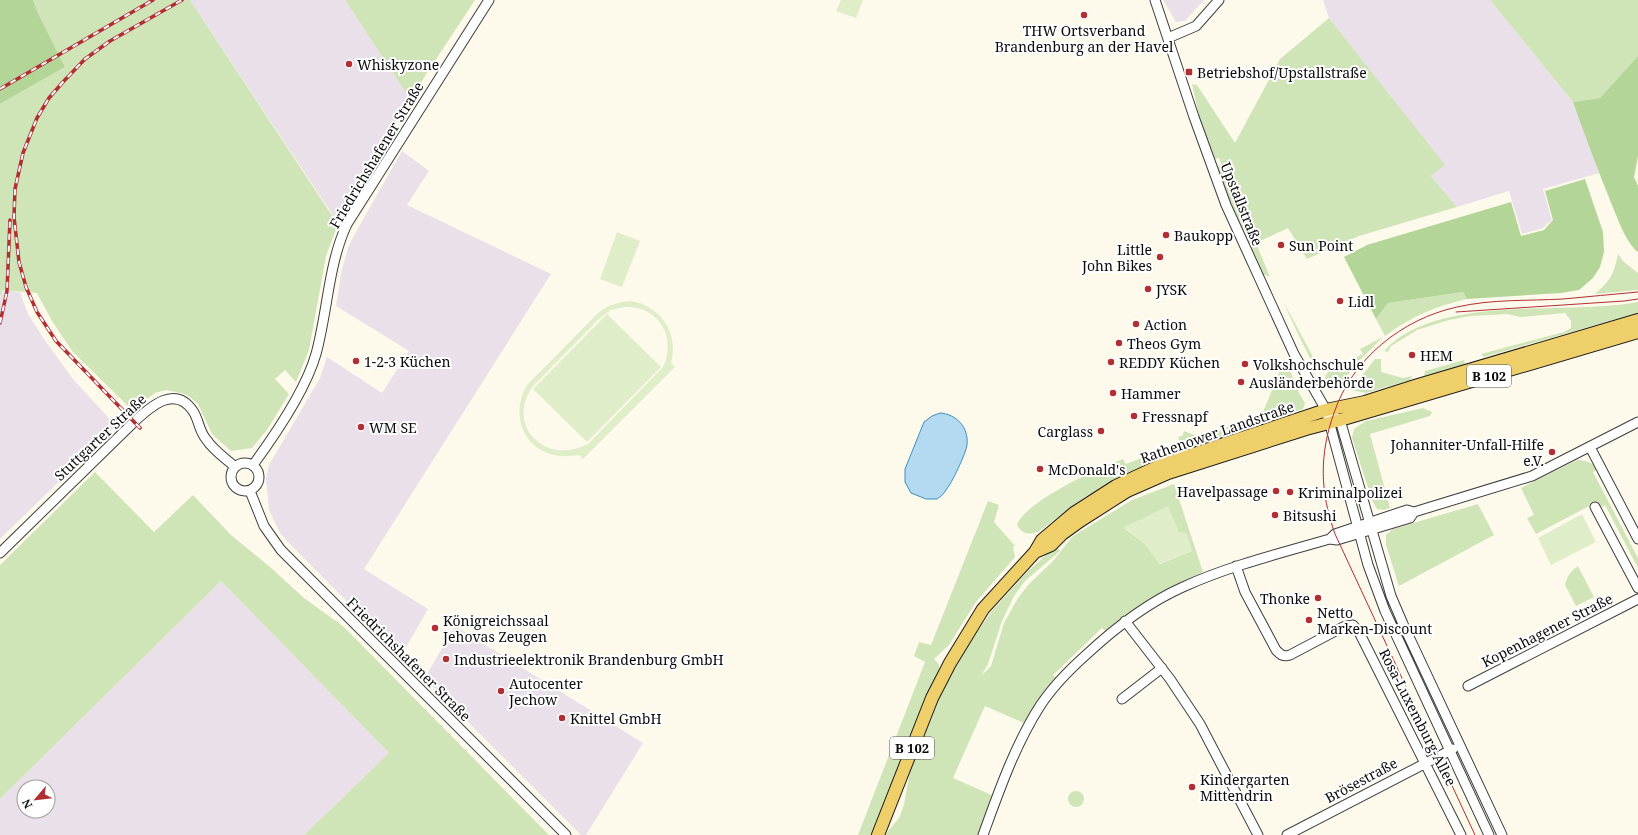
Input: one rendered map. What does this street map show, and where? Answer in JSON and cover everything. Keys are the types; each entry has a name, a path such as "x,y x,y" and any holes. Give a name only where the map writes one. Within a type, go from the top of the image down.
{"main road":[{"name":"Rathenower Landstraße","path":"878,835 932,698 950,663 983,609 1035,552 1042,540 1074,513 1123,483 1161,465 1326,410 1365,402 1422,383 1638,320"},
{"name":"Rathenower Landstraße","path":"1035,552 1051,545 1062,534 1085,517 1127,491 1168,473 1334,421 1638,332"}],"street":[{"name":"Friedrichshafener Straße","path":"253,465 302,389 310,372 321,333 336,249 347,224 489,0"},
{"name":"Upstallstraße","path":"1155,0 1211,166 1239,235 1294,354 1326,410 1334,421"},
{"path":"1168,38 1196,26 1219,0"},
{"name":"Stuttgarter Straße","path":"0,553 134,422 151,406 162,400 173,399 181,401 188,406 196,417 206,440 235,467"},
{"name":"Rosa-Luxemburg-Allee","path":"1334,421 1397,610 1502,835"},
{"name":"Rosa-Luxemburg-Allee","path":"1334,421 1335,442 1358,529 1368,565 1385,611 1489,835"},
{"path":"983,835 1020,744 1041,705 1055,685 1098,643 1125,621 1150,605 1182,588 1236,566 1330,539 1334,534 1370,526 1407,510 1414,512 1532,476 1638,422"},
{"path":"1590,447 1638,539"},
{"path":"244,462 253,465 259,471 260,479 257,486 250,491 241,490 233,485 231,476 235,467 244,462"},
{"name":"Friedrichshafener Straße","path":"250,491 264,526 281,550 566,835"},
{"path":"1595,507 1638,588"},
{"name":"Rosa-Luxemburg-Allee","path":"1236,566 1245,592 1280,655 1290,655 1343,627 1353,625 1360,632 1461,835"},
{"name":"Kopenhagener Straße","path":"1468,686 1638,598"},
{"path":"1125,621 1162,668 1200,724 1258,835"},
{"path":"1122,699 1162,668"},
{"name":"Rosa-Luxemburg-Allee","path":"1449,751 1460,746"},
{"name":"Brösestraße","path":"1287,835 1449,751"}],"shaded area":[{"path":"190,0 345,0 410,99 359,180 360,188 346,207 340,219 332,214"},
{"path":"1163,0 1204,0 1185,21 1176,22"},
{"path":"1323,0 1490,0 1573,102 1599,173 1543,189 1552,220 1543,228 1522,234 1509,191 1457,207 1431,176 1444,165 1329,18"},
{"path":"402,151 429,171 407,205 551,274 364,569 428,609 401,656 280,533 269,510 266,479 269,465 320,378 327,357 382,393 409,351 336,306 342,269 349,245"},
{"path":"2,290 20,292 28,314 44,339 73,379 116,426 0,539 0,298"},
{"path":"221,581 389,753 304,835 0,835 0,799 16,783 16,819 56,819 56,779 20,779"},
{"path":"455,626 643,743 586,835 581,835 423,677 427,674"}],"green space":[{"path":"0,0 33,0 65,67 0,104"},
{"path":"33,0 190,0 331,214 340,219 326,256 309,350 296,382 285,370 275,379 289,394 267,430 252,448 231,451 212,434 198,404 185,394 166,390 155,393 132,410 72,351 52,321 37,293 2,290 0,298 0,104 65,67"},
{"path":"345,0 475,0 410,99"},
{"path":"841,0 863,0 856,18 836,11"},
{"path":"1490,0 1638,0 1638,56 1600,98 1573,102"},
{"path":"1329,18 1445,165 1431,176 1457,207 1359,236 1307,259 1288,228 1256,243 1270,277 1263,274 1260,269 1221,182 1216,169 1221,164 1219,158 1213,160 1200,120 1192,84 1197,85 1235,143 1280,59"},
{"path":"1638,56 1638,156 1634,177 1638,186 1638,252 1626,237 1620,224 1573,102 1600,98"},
{"path":"1585,179 1603,232 1604,252 1600,267 1593,278 1579,290 1561,293 1467,299 1463,292 1388,303 1376,319 1344,257 1367,245 1511,202 1521,236 1544,230 1553,220 1545,191"},
{"path":"617,232 640,241 622,287 600,279"},
{"path":"1618,254 1623,261 1638,273 1638,290 1595,294 1611,277"},
{"path":"1463,292 1467,299 1444,305 1424,313 1385,336 1376,319 1388,303"},
{"path":"1282,299 1319,368 1316,370 1298,334"},
{"path":"631,301 642,304 651,309 659,315 665,323 670,332 672,341 673,352 671,363 675,367 583,459 579,455 560,456 543,451 534,445 522,428 520,406 522,395 527,385 598,313 617,303","holes":["625,307 637,308 656,318 662,325 668,345 667,356 663,367 588,444 571,450 555,450 542,445 532,436 526,424 524,411 527,397 536,383 601,317 611,310"]},
{"path":"1638,302 1638,313 1484,357 1481,354 1564,332 1571,328 1571,321 1565,313 1520,317 1507,314 1471,316 1449,320 1417,330 1391,346 1388,352 1384,351 1407,333 1436,321 1468,314 1504,310 1608,306"},
{"path":"607,314 661,367 587,442 533,389"},
{"path":"1383,337 1354,366 1340,387 1333,386 1327,388 1324,380 1328,372 1363,354 1360,349"},
{"path":"1375,359 1381,359 1381,372 1403,378 1412,376 1410,380 1366,393 1351,390"},
{"path":"1464,360 1465,364 1424,376 1425,371"},
{"path":"1287,362 1297,389 1305,403 1303,409 1149,462 1083,498 1038,532 1023,532 1017,525 1023,516 1033,506 1064,486 1098,469 1123,459 1126,464 1180,443 1178,437 1182,436 1184,431 1202,438 1263,412 1282,365"},
{"path":"1423,408 1432,412 1430,416 1370,434 1390,508 1383,510 1377,509 1372,500 1352,438 1354,429 1366,421"},
{"path":"1577,460 1589,462 1597,470 1593,472 1638,558 1638,568 1605,505 1600,508 1597,502 1536,534 1527,518 1534,515 1521,488"},
{"path":"95,472 154,532 193,495 231,535 270,567 304,598 344,627 549,835 304,835 389,753 221,581 20,779 16,779 16,783 0,799 0,565"},
{"path":"1174,484 1203,572 1140,606 1106,632 1102,628 1053,675 1057,678 1026,724 985,706 953,778 994,796 979,835 886,835 899,818 904,805 910,770 939,698 957,662 991,612 1027,572 1056,546 1060,551 1025,581 1014,596 1002,621 988,664 981,676 991,666 1004,623 1018,598 1029,584 1053,561 1073,536 1132,500","holes":["1124,528 1192,551 1160,564 1145,544"]},
{"path":"988,501 999,505 994,522 1015,546 1013,547 1015,557 976,602 949,645 934,659 939,664 939,673 925,699 872,835 858,835 925,662 914,656 919,642 931,645"},
{"path":"1478,504 1494,535 1399,586 1386,545 1386,535 1393,529"},
{"path":"1168,506 1179,532 1187,533 1192,551 1159,564 1145,544 1124,527"},
{"path":"1582,514 1596,542 1551,565 1538,538"},
{"path":"1578,566 1594,597 1576,606 1565,585 1570,574"},
{"path":"1073,791 1079,791 1084,796 1082,805 1079,807 1073,807 1068,802 1068,796"}],"water":[{"path":"940,413 951,416 964,427 967,445 952,481 944,493 937,499 926,499 911,493 905,482 905,469 924,422 932,416"}],"tram line":[{"path":"1475,835 1335,534 1326,503 1323,474 1329,429 1342,393 1353,375 1366,359 1382,344 1417,321 1437,313 1470,304 1563,299 1638,292"},
{"path":"1456,312 1638,299"}],"railway":[{"path":"0,89 153,0"},
{"path":"140,428 56,341 37,312 26,287 19,262 14,217 15,189 23,153 37,118 49,98 63,82 85,59 110,41 182,0"},
{"path":"0,323 7,291 10,220"}],"place":[{"name":"THW Ortsverband Brandenburg an der Havel","path":"1084,15"},
{"name":"Whiskyzone","path":"349,64"},
{"name":"Betriebshof/Upstallstraße","path":"1189,72"},
{"name":"Baukopp","path":"1166,235"},
{"name":"Sun Point","path":"1281,245"},
{"name":"Little John Bikes","path":"1160,257"},
{"name":"JYSK","path":"1148,289"},
{"name":"Lidl","path":"1340,301"},
{"name":"Action","path":"1136,324"},
{"name":"Theos Gym","path":"1119,343"},
{"name":"HEM","path":"1412,355"},
{"name":"1-2-3 Küchen","path":"356,361"},
{"name":"REDDY Küchen","path":"1111,362"},
{"name":"Volkshochschule","path":"1245,364"},
{"name":"Ausländerbehörde","path":"1241,382"},
{"name":"Hammer","path":"1113,393"},
{"name":"Fressnapf","path":"1134,416"},
{"name":"WM SE","path":"361,427"},
{"name":"Carglass","path":"1101,431"},
{"name":"Johanniter-Unfall-Hilfe e.V.","path":"1552,452"},
{"name":"McDonald's","path":"1040,469"},
{"name":"Havelpassage","path":"1276,491"},
{"name":"Kriminalpolizei","path":"1290,492"},
{"name":"Bitsushi","path":"1275,515"},
{"name":"Thonke","path":"1318,598"},
{"name":"Netto Marken-Discount","path":"1309,620"},
{"name":"Königreichssaal Jehovas Zeugen","path":"435,628"},
{"name":"Industrieelektronik Brandenburg GmbH","path":"446,659"},
{"name":"Autocenter Jechow","path":"501,691"},
{"name":"Knittel GmbH","path":"562,718"},
{"name":"Kindergarten Mittendrin","path":"1192,787"}]}
